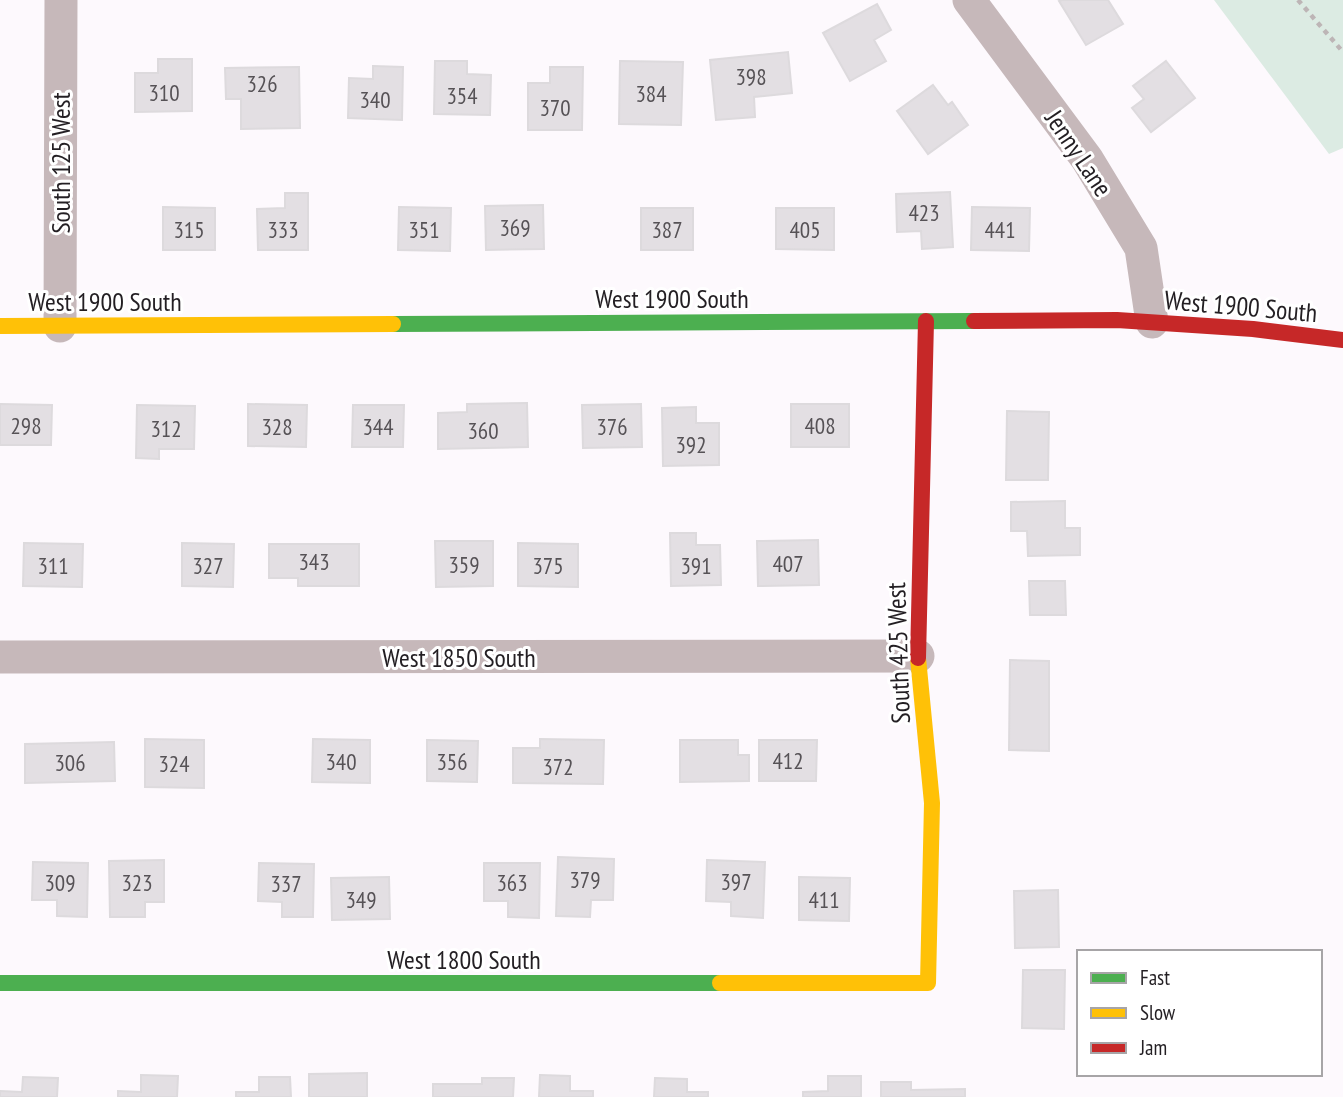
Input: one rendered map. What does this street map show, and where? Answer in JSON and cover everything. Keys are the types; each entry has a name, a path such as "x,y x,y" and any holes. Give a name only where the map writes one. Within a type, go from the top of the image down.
{"street":[{"name":"South 125 West","path":"60,326 61,0"},
{"name":"Jenny Lane","path":"969,0 1087,159 1142,248 1152,323"},
{"name":"West 1900 South","path":"0,326 926,321 1152,323 1343,340"},
{"name":"South 425 West","path":"926,321 918,656 932,803 928,984"},
{"name":"West 1850 South","path":"0,657 918,656"},
{"name":"West 1800 South","path":"0,984 928,984"}],"path":[{"path":"1298,0 1343,52"}],"shaded area":[{"path":"1214,0 1343,0 1343,148 1329,154"}],"building":[{"path":"1108,0 1123,24 1086,45 1059,1"},
{"path":"877,4 891,30 874,40 886,61 850,81 823,33"},
{"path":"788,52 792,93 754,97 755,117 716,120 710,60"},
{"path":"158,59 192,59 192,111 135,112 135,73 158,73"},
{"path":"435,61 467,61 467,74 491,75 490,115 434,114"},
{"path":"620,61 683,62 681,125 619,124"},
{"path":"1166,61 1195,98 1151,132 1132,108 1144,99 1133,86"},
{"path":"373,66 403,67 402,120 348,118 349,78 373,79"},
{"path":"299,67 300,128 241,129 241,99 226,99 225,68"},
{"path":"550,67 583,67 582,130 528,130 528,83 550,83"},
{"path":"933,85 948,105 952,102 968,125 928,154 897,111"},
{"path":"950,192 953,247 922,249 921,231 897,232 896,194"},
{"path":"285,193 308,193 308,250 258,250 257,209 285,208"},
{"path":"543,205 544,249 486,250 485,206"},
{"path":"163,207 215,208 215,250 163,250"},
{"path":"399,207 451,208 450,251 398,250"},
{"path":"972,207 1030,208 1029,251 971,250"},
{"path":"641,208 693,208 693,250 641,250"},
{"path":"776,208 834,208 834,250 776,249"},
{"path":"527,403 528,447 438,449 438,413 467,412 467,404"},
{"path":"0,404 52,405 51,445 0,445"},
{"path":"248,404 307,405 306,447 248,446"},
{"path":"641,404 642,447 583,448 582,405"},
{"path":"791,404 849,404 849,447 791,447"},
{"path":"137,405 195,406 194,449 159,449 159,459 136,458"},
{"path":"353,405 404,405 403,447 352,447"},
{"path":"696,407 696,423 719,423 719,465 663,466 662,408"},
{"path":"1007,411 1049,412 1048,480 1006,480"},
{"path":"1065,501 1065,528 1080,528 1080,555 1028,556 1027,531 1011,531 1011,502"},
{"path":"670,533 696,533 696,545 720,545 721,585 671,586"},
{"path":"818,540 819,585 758,586 757,541"},
{"path":"435,541 493,541 493,586 436,587"},
{"path":"24,543 83,544 82,587 23,586"},
{"path":"182,543 234,544 233,587 182,586"},
{"path":"518,543 578,544 578,587 518,586"},
{"path":"269,544 359,544 359,586 298,586 298,578 269,578"},
{"path":"1029,581 1065,581 1066,615 1030,615"},
{"path":"1010,660 1049,661 1049,751 1009,750"},
{"path":"145,739 204,740 204,788 145,787"},
{"path":"313,739 370,740 370,783 312,782"},
{"path":"540,739 604,740 603,784 513,783 513,748 540,748"},
{"path":"427,740 478,741 477,782 427,781"},
{"path":"680,740 738,740 738,755 749,755 749,781 680,782"},
{"path":"759,740 817,740 816,781 759,781"},
{"path":"114,742 115,781 25,783 25,744"},
{"path":"558,857 614,859 613,900 591,900 590,917 556,916"},
{"path":"164,860 164,902 145,902 145,917 110,917 109,861"},
{"path":"707,860 765,862 763,918 731,916 731,902 706,901"},
{"path":"33,862 88,863 87,917 57,916 57,900 32,900"},
{"path":"259,863 314,864 313,917 282,917 282,902 258,901"},
{"path":"484,863 540,863 539,918 508,917 508,901 484,901"},
{"path":"389,877 390,919 332,920 331,878"},
{"path":"799,877 850,878 849,921 799,920"},
{"path":"1058,890 1059,947 1015,948 1014,891"},
{"path":"1023,970 1065,970 1064,1029 1022,1028"},
{"path":"367,1073 367,1097 309,1097 309,1074"},
{"path":"141,1075 178,1076 177,1097 118,1097 118,1091 141,1092"},
{"path":"540,1075 570,1076 570,1091 593,1091 593,1097 539,1097"},
{"path":"828,1076 861,1076 861,1097 803,1097 803,1092 828,1091"},
{"path":"23,1077 58,1078 57,1097 0,1097 0,1091 22,1092"},
{"path":"259,1077 290,1077 291,1097 236,1097 236,1092 259,1092"},
{"path":"482,1078 514,1078 513,1097 433,1097 433,1084 482,1084"},
{"path":"655,1078 687,1079 687,1092 708,1092 708,1097 654,1097"},
{"path":"881,1082 911,1082 911,1090 965,1089 965,1097 881,1097"}],"traffic: fast":[{"path":"393,324 974,321"},
{"path":"0,983 720,983"}],"traffic: slow":[{"path":"0,326 393,324"},
{"path":"720,983 928,983 932,803 918,658"}],"traffic: jam":[{"path":"974,321 1117,320 1253,329 1343,340"},
{"path":"918,658 926,321"}]}
